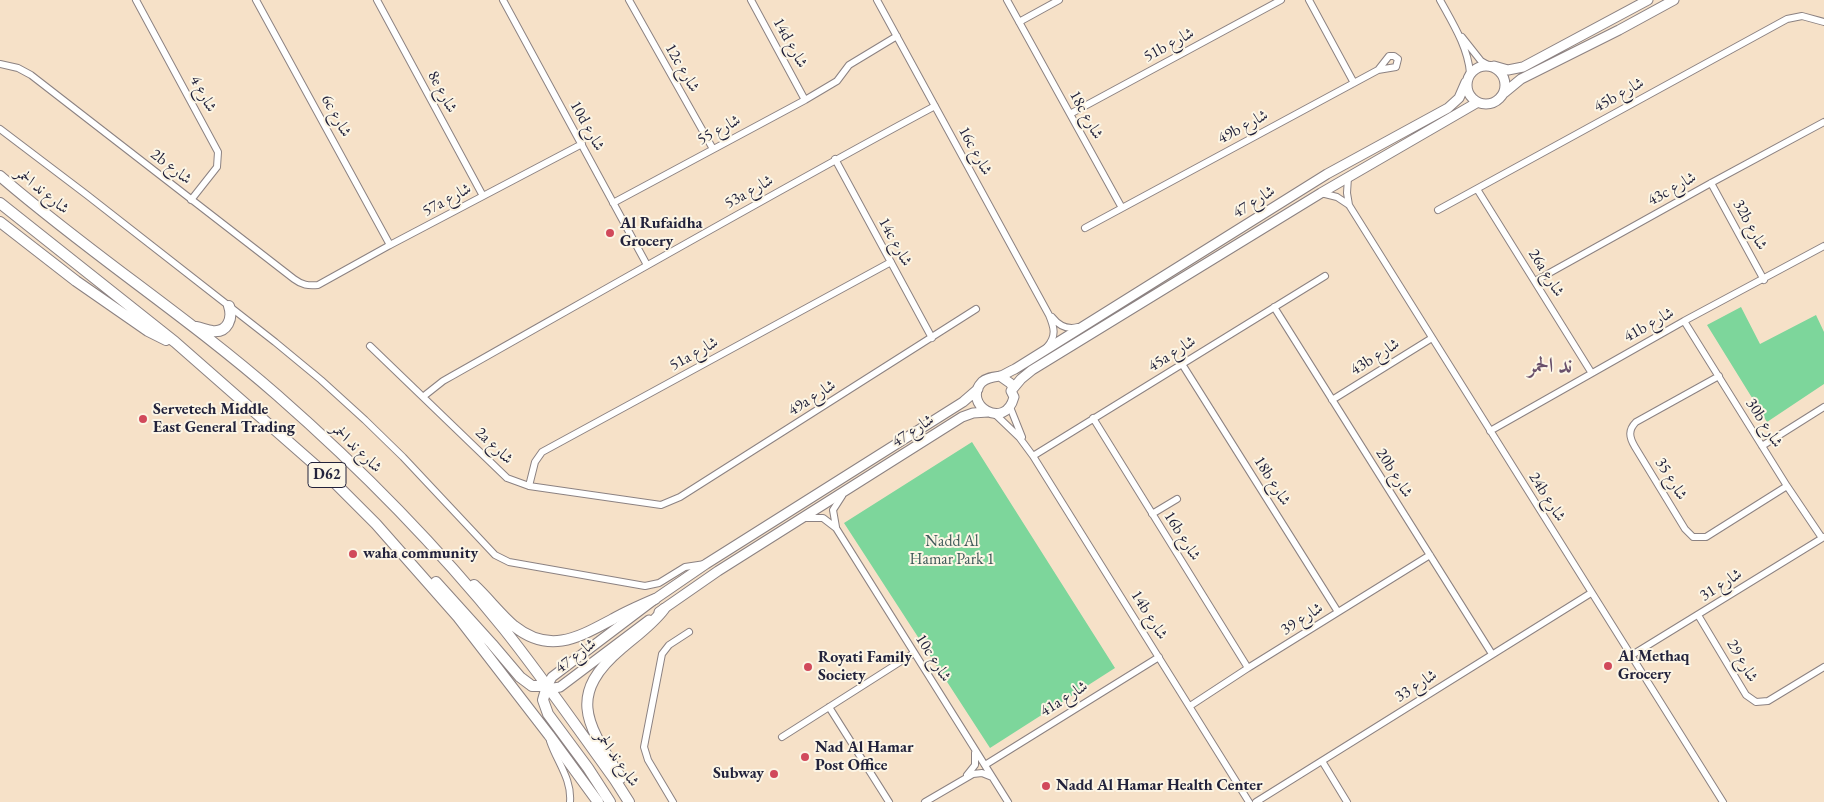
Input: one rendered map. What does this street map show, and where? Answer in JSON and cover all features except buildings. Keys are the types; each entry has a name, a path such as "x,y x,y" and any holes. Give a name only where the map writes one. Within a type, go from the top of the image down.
{"main road":[{"name":"شارع ند الحمر","path":"0,176 44,213 269,388 337,450 451,567 505,630 615,780 629,802"},
{"name":"D62","path":"0,203 175,342 331,479 376,524 458,617 598,802"},
{"path":"0,222 47,260 148,331 160,338 175,342"},
{"path":"190,325 212,331 222,329 228,324 230,318 229,306"},
{"path":"376,524 397,540 458,605 520,677 532,686 547,686 544,700 548,714 588,768 610,802"},
{"path":"451,567 477,588 514,625 534,637 550,641 570,640 580,636 655,599"},
{"path":"636,802 595,736 590,723 588,697 591,685 603,664 664,609"}],"street":[{"name":"شارع 4","path":"136,0 218,152 217,167 191,200"},
{"name":"6c شارع","path":"256,0 390,245"},
{"name":"8e شارع","path":"377,0 483,196"},
{"name":"10d شارع","path":"503,0 647,265"},
{"name":"12c شارع","path":"629,0 713,149"},
{"name":"14d شارع","path":"750,0 805,100"},
{"name":"16c شارع","path":"877,0 1049,315 1054,333 1047,347"},
{"name":"18c شارع","path":"1007,0 1122,208"},
{"path":"1019,22 1059,0"},
{"name":"51b شارع","path":"1070,114 1281,0"},
{"path":"1308,0 1354,83"},
{"path":"1440,0 1466,53 1470,73"},
{"path":"1648,0 1523,67 1508,70 1481,66 1470,73 1466,82 1470,95 1478,102 1491,103 1501,98 1504,93 1521,79 1674,0"},
{"name":"45b شارع","path":"1438,210 1787,19 1802,16 1824,22"},
{"path":"1453,24 1481,61 1503,75 1505,80 1504,93"},
{"name":"شارع 55","path":"613,203 805,100 837,81 849,65 897,36"},
{"name":"2b شارع","path":"0,64 27,72 301,284 309,286 318,285 325,281"},
{"name":"49b شارع","path":"1122,208 1378,70"},
{"name":"شارع 47","path":"1000,376 1015,369 1047,347 1326,174 1448,108 1459,98 1466,82"},
{"name":"شارع 47","path":"1011,391 1032,370 1321,193 1478,102"},
{"name":"53a شارع","path":"424,396 443,381 647,265 835,159 934,106"},
{"name":"43c شارع","path":"1534,281 1824,122"},
{"path":"0,129 298,361 365,420 422,476 489,550 502,559 646,586 660,583 685,567 706,564"},
{"name":"57a شارع","path":"325,281 582,144"},
{"name":"14c شارع","path":"835,159 932,338"},
{"path":"1348,177 1348,206"},
{"name":"32b شارع","path":"1711,183 1764,280"},
{"name":"26a شارع","path":"1477,189 1592,372"},
{"name":"24b شارع","path":"1321,193 1337,197 1348,206 1723,802"},
{"path":"1086,228 1122,208"},
{"name":"41b شارع","path":"1490,431 1684,321 1764,280 1824,246"},
{"name":"51a شارع","path":"529,486 535,462 542,452 890,262"},
{"name":"45a شارع","path":"1033,456 1325,276"},
{"name":"20b شارع","path":"1274,307 1492,654"},
{"name":"49a شارع","path":"661,505 680,498 976,309"},
{"name":"16c شارع","path":"1049,315 1064,327 1073,329 1081,327"},
{"name":"30b شارع","path":"1684,321 1787,486 1823,538"},
{"name":"43b شارع","path":"1332,400 1432,338"},
{"name":"2a شارع","path":"370,346 424,396 502,474 514,482 529,486 661,505"},
{"name":"18b شارع","path":"1182,364 1338,612"},
{"path":"1000,376 1013,387 1011,391 1014,398 1006,411 992,413 983,409 977,400 978,389 987,378 1000,376"},
{"name":"شارع 35","path":"1719,376 1636,422 1631,427 1630,434 1635,447 1682,524 1693,537 1706,537 1787,486"},
{"name":"شارع 47","path":"978,389 963,402 706,564 655,599 552,677 547,686 560,687 718,571 962,417 974,413 992,413"},
{"name":"14b شارع","path":"1010,407 1025,443 1249,802"},
{"path":"1762,446 1824,407"},
{"name":"14b شارع","path":"992,413 1025,443"},
{"name":"16b شارع","path":"1093,418 1248,668"},
{"path":"836,528 833,510 837,501 845,492"},
{"path":"1152,514 1177,499"},
{"path":"804,518 823,518 836,528"},
{"name":"10c شارع","path":"836,528 1008,802"},
{"name":"شارع 31","path":"1632,655 1823,538"},
{"name":"شارع 39","path":"1190,706 1430,555"},
{"name":"شارع 33","path":"1256,802 1591,592"},
{"name":"شارع 29","path":"1698,615 1746,695 1756,702 1768,701 1824,667"},
{"name":"شارع ند الحمر","path":"673,802 648,760 644,747 662,654 669,645 689,632"},
{"path":"782,737 914,653"},
{"name":"41a شارع","path":"985,765 1159,657"},
{"path":"829,707 889,802"},
{"path":"549,735 568,780 570,802"},
{"path":"960,780 975,766 975,750"},
{"path":"1322,762 1347,802"},
{"path":"925,802 960,780 977,773 992,776"}],"green space":[{"path":"1741,307 1760,344 1816,315 1824,332 1824,384 1767,422 1707,325"},
{"name":"Nadd Al Hamar Park 1","path":"972,442 1115,668 990,748 844,523"}],"place":[{"name":"Al Rufaidha Grocery","path":"610,233"},
{"name":"Servetech Middle East General Trading","path":"143,419"},
{"name":"waha community","path":"353,554"},
{"name":"Al Methaq Grocery","path":"1608,666"},
{"name":"Royati Family Society","path":"808,667"},
{"name":"Nad Al Hamar Post Office","path":"805,757"},
{"name":"Subway","path":"774,774"},
{"name":"Nadd Al Hamar Health Center","path":"1046,786"}],"district":[{"name":"ند الحمر","path":"1550,366"}]}
